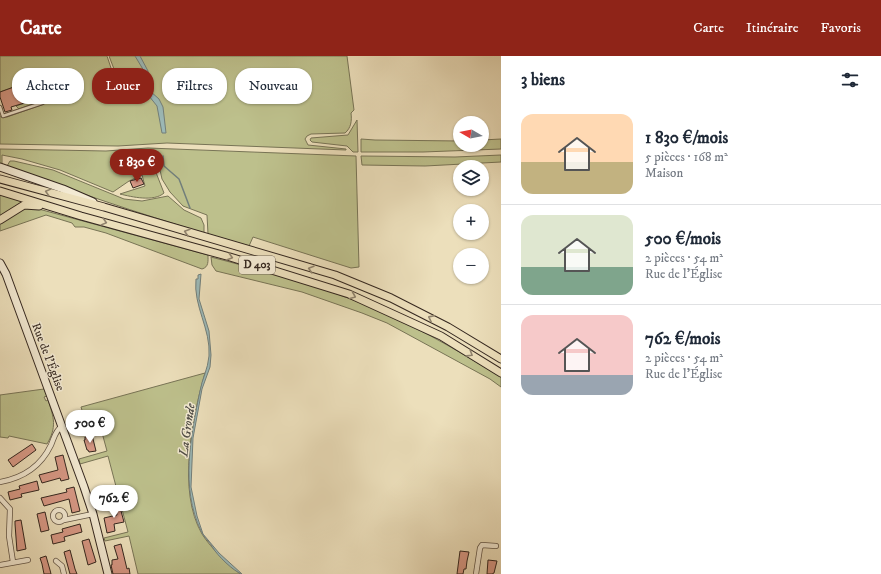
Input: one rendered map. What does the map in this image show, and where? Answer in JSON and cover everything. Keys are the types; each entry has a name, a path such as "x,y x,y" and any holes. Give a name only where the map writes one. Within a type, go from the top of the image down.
{"main road":[{"name":"D 403","path":"0,179 104,207 335,275 391,298 448,326 501,359"},
{"name":"D 403","path":"0,191 80,216 230,257 349,294 441,336 501,373"},
{"path":"0,220 19,207 34,205 80,216"}],"street":[{"path":"0,167 63,188 104,207"},
{"name":"Rue de l'Église","path":"0,263 6,274 93,514 106,572"},
{"path":"0,482 19,477 33,468 44,457 57,429 62,426"},
{"path":"0,498 10,509 9,536 13,562"},
{"path":"64,520 93,514"},
{"path":"476,574 480,548 482,545 496,546"},
{"path":"0,565 28,560"},
{"path":"56,561 62,566 64,574"}],"lane":[{"path":"0,107 3,116 39,104"},
{"path":"14,106 16,112"}],"green space":[{"path":"0,56 107,56 111,68 92,68 92,104 154,104 154,68 114,68 109,56 347,56 354,110 351,113 350,127 345,133 311,134 305,139 308,145 346,150 167,143 118,146 0,144 0,116 7,117 44,104 84,104 84,68 12,68 12,88 0,92"},
{"path":"22,104 33,104 19,109 16,106"},
{"path":"357,120 358,152 353,152 347,146 312,142 310,140 311,138 348,135"},
{"path":"361,139 453,141 453,151 361,152"},
{"path":"501,139 501,149 489,149 489,140"},
{"path":"148,148 356,156 359,267 351,268 253,237 249,246 208,234 207,215 183,206 170,192 162,179 160,157 157,157 155,170 164,193 160,196 149,198 120,194 145,186 142,175 129,181 113,192 60,170 22,159 2,155 2,164 0,165 0,149 106,151"},
{"path":"501,155 501,162 489,163 489,160 453,160 453,165 425,166 362,165 361,156 455,157"},
{"path":"10,161 53,170 124,199 142,201 168,196 184,210 201,218 204,225 204,233 105,201 7,166"},
{"path":"0,195 28,201 0,217"},
{"path":"23,208 35,208 208,255 208,264 202,269 106,233 84,227 75,227 72,223 46,215 0,231 0,224"},
{"path":"211,257 338,294 394,317 501,377 501,387 490,379 387,323 302,292 216,271 212,265"},
{"path":"205,373 196,411 189,454 190,497 194,517 202,534 215,551 240,574 138,574 129,536 105,541 104,538 128,532 108,456 80,464 79,459 107,451 101,429 89,432 81,407"},
{"path":"44,389 47,396 44,397 46,401 48,400 54,422 47,444 9,436 8,438 0,437 0,395"}],"water":[{"path":"135,56 140,56 146,68 142,68"},
{"path":"154,95 159,99 163,107 166,133 162,133 157,106 154,102"},
{"path":"201,274 199,299 209,331 211,355 210,367 202,389 193,438 191,487 197,516 203,534 219,553 242,574 230,567 222,559 204,536 201,531 195,514 191,497 189,461 193,426 209,356 209,346 199,308 196,289 196,279 198,279 198,275"}],"building":[{"path":"12,88 12,104 21,104 11,107 12,110 5,112 0,97 0,92"},
{"path":"141,178 144,184 133,188 130,181"},
{"path":"92,435 96,451 89,452 84,440 85,437"},
{"path":"32,444 36,450 13,467 8,460"},
{"path":"63,455 69,479 61,481 60,478 42,483 39,475 58,470 55,457"},
{"path":"37,481 39,490 21,494 22,497 10,500 8,492 20,489 19,486"},
{"path":"74,487 80,511 72,513 69,499 44,506 41,498 67,492 66,489"},
{"path":"108,497 111,503 101,507 98,501"},
{"path":"118,500 124,522 114,524 115,531 107,533 104,518 117,515 114,501"},
{"path":"45,512 49,530 41,532 37,514"},
{"path":"21,520 26,549 17,551 15,521"},
{"path":"80,524 82,532 64,537 65,541 53,544 51,535 63,532 62,529"},
{"path":"89,539 96,562 88,565 82,541"},
{"path":"121,544 127,569 129,568 130,574 113,574 111,565 112,560 118,559 114,546"},
{"path":"70,550 77,574 70,574 64,552"},
{"path":"460,551 469,552 466,569 464,569 463,574 457,574"},
{"path":"46,556 51,574 44,574 40,558"},
{"path":"488,560 497,561 494,573 492,574 487,574"}],"waterway":[{"name":"La Gronde","path":"163,156 164,166 179,179 190,208"}]}
